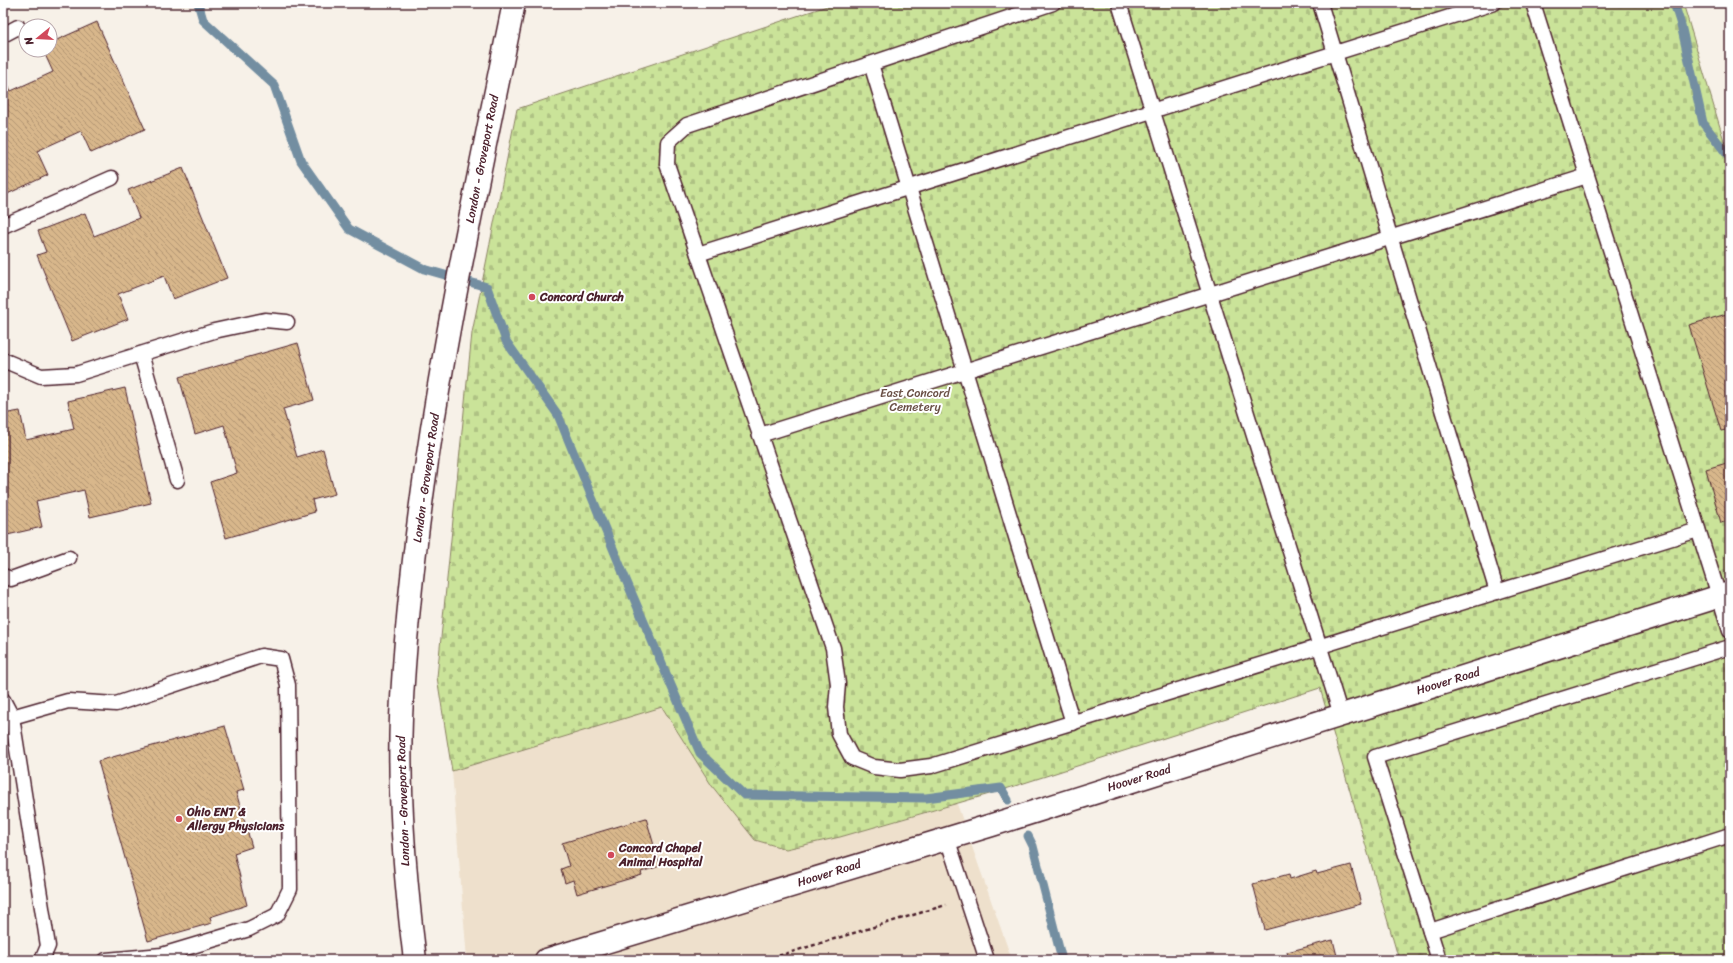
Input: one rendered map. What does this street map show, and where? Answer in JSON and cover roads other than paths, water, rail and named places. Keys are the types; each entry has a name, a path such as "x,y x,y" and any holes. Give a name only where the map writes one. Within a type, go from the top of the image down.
{"street":[{"name":"London - Groveport Road","path":"415,960 405,868 401,775 401,718 414,566 432,430 457,284 514,3"},
{"name":"Hoover Road","path":"546,960 947,838 1724,594"}],"lane":[{"path":"1053,3 687,125 668,142 667,164 833,648 838,684 836,707 839,734 852,758 874,767 900,770 931,766 1698,530"},
{"path":"1119,3 1342,715"},
{"path":"1320,3 1497,592"},
{"path":"698,254 1494,3"},
{"path":"1533,3 1698,530 1724,594 1730,631"},
{"path":"3,35 18,27"},
{"path":"871,64 1073,723"},
{"path":"760,435 1587,176"},
{"path":"3,226 112,178"},
{"path":"3,360 42,376 76,374 221,329 265,320 287,322"},
{"path":"141,354 177,480"},
{"path":"3,576 11,579 69,558"},
{"path":"1439,960 1374,757 1730,647"},
{"path":"12,717 68,701 116,704 261,656 280,659 288,685 290,889 278,915 250,929 162,955 106,960"},
{"path":"3,700 12,717 48,946 42,960"},
{"path":"1430,931 1730,835"},
{"path":"947,838 988,960"}],"waterway":[{"path":"198,3 203,20 274,85 301,161 349,229 424,269 487,287 506,341 558,415 626,580 700,753 744,795 926,798 1001,788 1008,800"},
{"path":"1674,3 1681,25 1703,123 1730,158"},
{"path":"1028,836 1033,846 1062,960"}],"place":[{"name":"Concord Church","path":"532,297"},
{"name":"Ohio ENT & Allergy Physicians","path":"179,819"},
{"name":"Concord Chapel Animal Hospital","path":"611,855"}],"park label":[{"name":"East Concord Cemetery","path":"915,400"}]}
